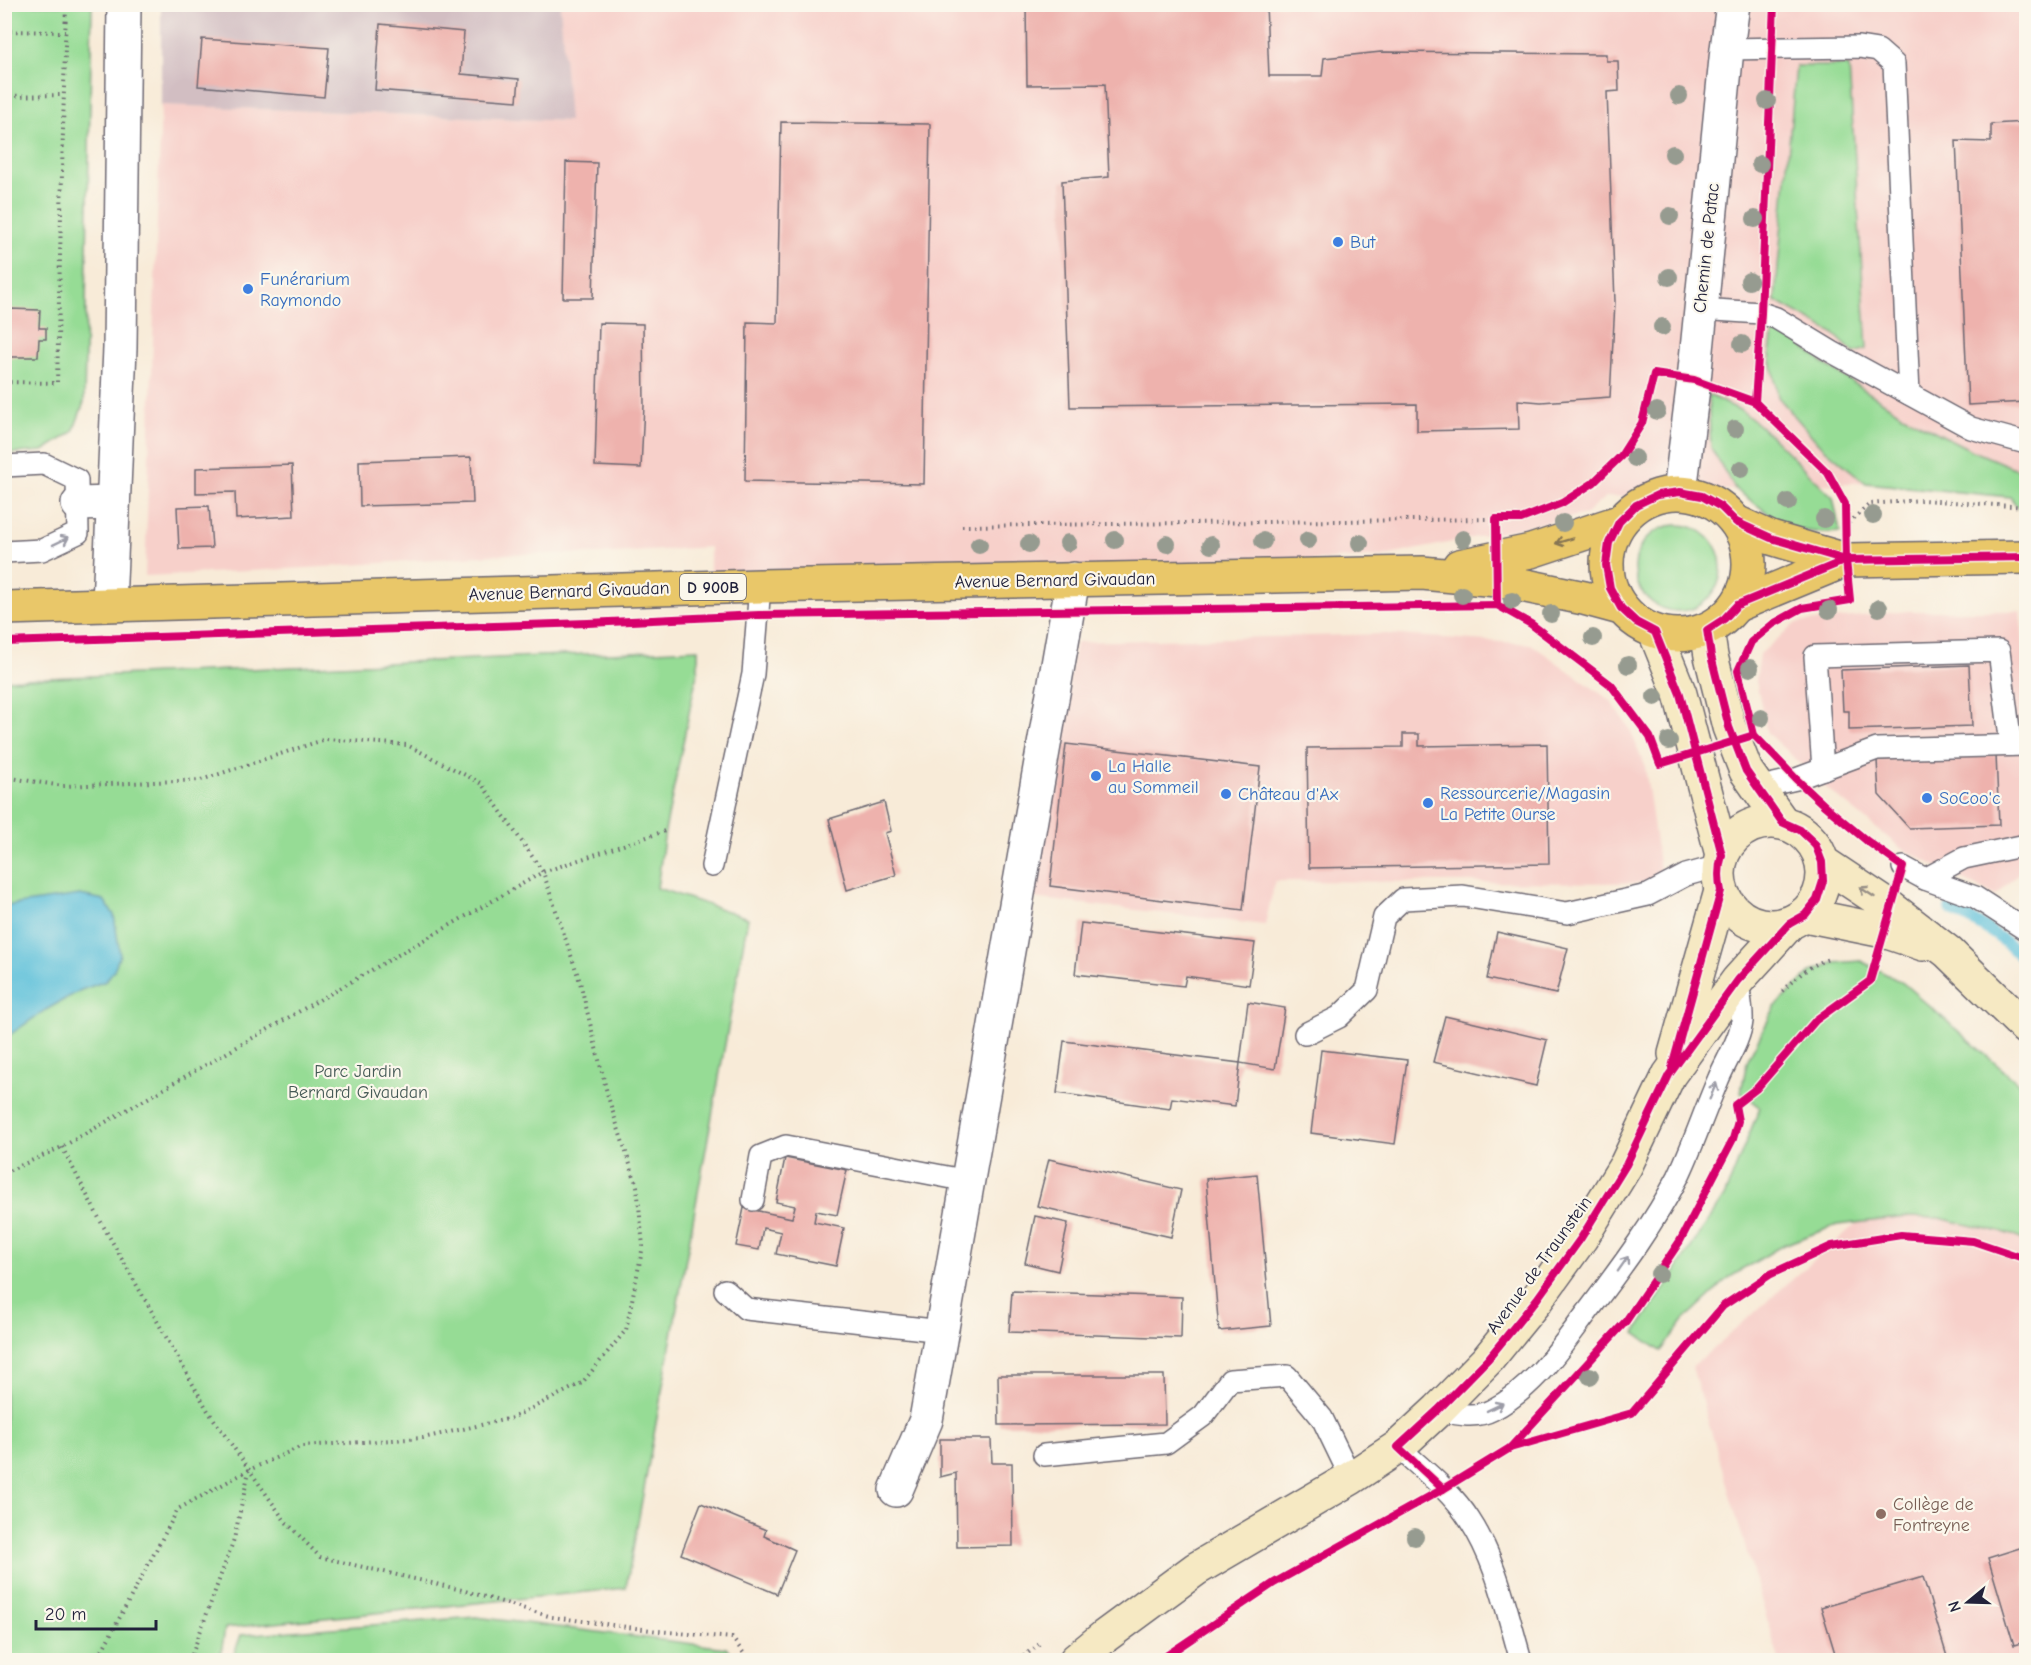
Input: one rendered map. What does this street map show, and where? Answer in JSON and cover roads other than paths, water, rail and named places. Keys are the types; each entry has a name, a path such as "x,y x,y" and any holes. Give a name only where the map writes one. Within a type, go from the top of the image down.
{"main road":[{"path":"1736,522 1748,549 1748,578 1737,605 1724,619 1707,630 1681,636 1654,632 1636,622 1621,608 1610,588 1606,565 1609,543 1619,522 1636,505 1646,500 1657,495 1680,492 1702,496 1721,507 1736,522 1771,538 1846,560 2026,557"},
{"name":"D 900B","path":"1422,573 1531,550 1619,522"},
{"path":"1737,605 1846,560"},
{"name":"D 900B","path":"1422,573 1497,580 1621,608"},
{"name":"Avenue Bernard Givaudan","path":"4,608 760,586 1422,573"}],"street":[{"path":"109,604 120,348 124,4"},
{"name":"Chemin de Patac","path":"1680,492 1694,380 1733,4"},
{"path":"78,504 112,503"},
{"path":"896,1490 926,1420 1073,579"},
{"path":"1707,630 1711,656 1729,727 1746,771 1782,822"},
{"path":"1654,632 1680,694 1732,909 1749,922 1769,927 1797,919 1884,931 1948,952"},
{"path":"1721,871 1731,839 1746,828 1763,822 1782,822 1800,830 1815,844 1822,862 1823,881 1817,900 1797,919"},
{"path":"1822,862 1891,908 1948,952 2026,1028"},
{"name":"Avenue de Traunstein","path":"1669,1075 1721,871"},
{"name":"Avenue de Traunstein","path":"1076,1660 1196,1569 1351,1478 1398,1447 1488,1359 1537,1299 1581,1238 1626,1165 1669,1075 1738,980 1797,919"}],"lane":[{"path":"1727,49 1859,47 1878,50 1894,64 1909,394"},
{"path":"1700,309 1761,313 1776,318 1832,352 1971,428 2026,443"},
{"path":"4,466 44,464 78,480 78,533 42,550 4,552"},
{"path":"712,866 753,674 760,586"},
{"path":"1757,788 1796,779 1823,769 1877,749 2019,745 2000,651 1815,656 1823,769"},
{"path":"1925,879 1964,858 2026,845"},
{"path":"1903,867 1925,879 1975,897 2026,930"},
{"path":"1305,1034 1339,1017 1367,990 1384,917 1403,899 1463,896 1567,913 1648,896 1686,876 1721,871"},
{"path":"1438,1410 1462,1416 1489,1412 1515,1397 1534,1379 1571,1334 1638,1243 1678,1175 1720,1074 1730,1056 1742,1021 1738,980"},
{"path":"753,1200 761,1156 786,1146 968,1181"},
{"path":"725,1290 746,1309 942,1331"},
{"path":"1044,1455 1166,1443 1203,1416 1230,1380 1287,1376 1322,1418 1351,1478"},
{"path":"1398,1447 1443,1489 1468,1518 1490,1557 1521,1660"}],"water":[{"path":"80,895 104,900 114,915 120,955 114,970 106,981 81,990 44,1011 5,1038 5,906"}],"waterway":[{"path":"1950,909 1991,931 2010,945 2026,962"}],"place":[{"name":"But","path":"1338,242"},
{"name":"Funérarium Raymondo","path":"248,289"},
{"name":"La Halle au Sommeil","path":"1096,776"},
{"name":"Château d'Ax","path":"1226,794"},
{"name":"SoCoo'c","path":"1927,798"},
{"name":"Ressourcerie/Magasin La Petite Ourse","path":"1428,803"},
{"name":"Collège de Fontreyne","path":"1881,1514"}],"park label":[{"name":"Parc Jardin Bernard Givaudan","path":"358,1081"}]}
